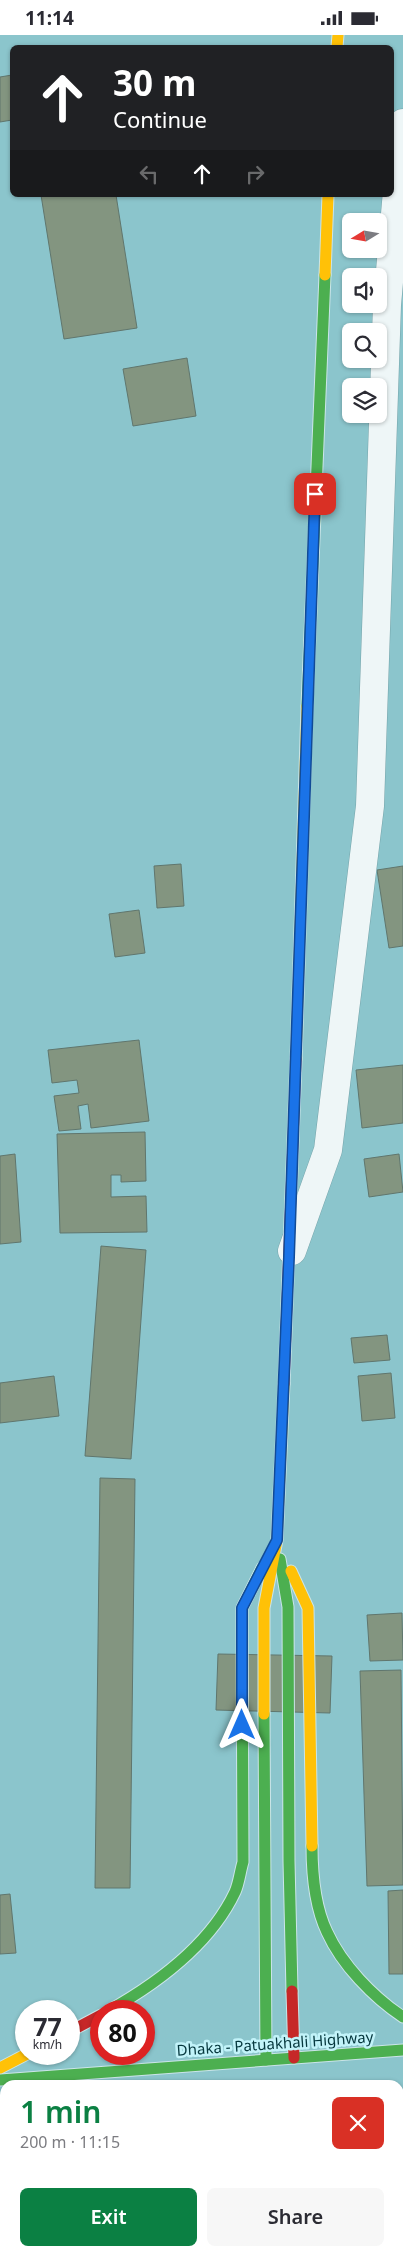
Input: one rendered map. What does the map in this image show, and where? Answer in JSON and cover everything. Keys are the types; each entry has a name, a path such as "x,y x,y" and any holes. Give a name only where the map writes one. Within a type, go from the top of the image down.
{"highway":[{"path":"266,2060 264,1608 277,1540 289,1257 311,594 328,197"},
{"path":"125,2000 152,1982 198,1944 236,1890 243,1862 242,1608 277,1540"},
{"path":"277,1540 308,1609 312,1859 316,1890 327,1932 360,1980 403,2017"},
{"path":"277,1540 288,1607 289,1861 294,2057"},
{"name":"Dhaka - Patuakhali Highway","path":"0,2080 403,2049"},
{"path":"0,2068 15,2060"}],"street":[{"path":"289,1257 328,1150 370,806 387,305 403,123"}],"building":[{"path":"10,75 10,120 0,122 0,77"},
{"path":"41,197 116,197 137,328 64,339"},
{"path":"187,358 196,416 133,426 123,369"},
{"path":"181,864 184,906 157,908 154,866"},
{"path":"403,866 403,946 389,948 377,870"},
{"path":"139,910 145,953 115,957 109,914"},
{"path":"139,1040 149,1121 91,1128 88,1104 78,1106 81,1129 59,1131 54,1096 79,1093 77,1080 52,1083 48,1050"},
{"path":"403,1065 403,1123 362,1128 356,1070"},
{"path":"145,1132 146,1181 121,1182 121,1175 111,1175 111,1197 146,1196 147,1232 60,1233 57,1134"},
{"path":"15,1154 21,1242 0,1244 0,1156"},
{"path":"399,1154 403,1192 369,1197 364,1159"},
{"path":"101,1246 146,1250 131,1459 85,1456"},
{"path":"387,1335 390,1360 354,1363 351,1338"},
{"path":"391,1373 395,1418 362,1421 358,1376"},
{"path":"54,1376 59,1416 0,1423 0,1383"},
{"path":"100,1478 135,1479 130,1888 95,1888"},
{"path":"402,1613 403,1660 370,1661 367,1615"},
{"path":"218,1654 332,1656 330,1713 216,1710"},
{"path":"401,1670 403,1885 367,1886 360,1671"},
{"path":"403,1890 403,1974 389,1974 388,1891"},
{"path":"10,1894 16,1953 0,1954 0,1895"}],"traffic: fast":[{"path":"307,706 325,275"},
{"path":"280,1559 288,1607 289,1861 292,1991"},
{"path":"127,2000 164,1975 197,1946 212,1929 236,1889 243,1862 242,1608 262,1568"},
{"path":"264,1714 266,2060"},
{"path":"312,1846 317,1901 323,1922 333,1944 359,1979 381,2000 403,2017"},
{"path":"0,2080 403,2050"}],"traffic: slow":[{"path":"337,45 338,35"},
{"path":"325,275 328,197"},
{"path":"296,1059 307,706"},
{"path":"264,1714 264,1608 277,1540 284,1384"},
{"path":"291,1571 308,1608 312,1846"},
{"path":"0,2068 15,2060"}],"traffic: jam":[{"path":"284,1384 296,1059"},
{"path":"292,1991 294,2058"},
{"path":"80,2026 90,2021"}],"route":[{"path":"242,1725 242,1608 277,1540 289,1257 315,494"}]}
